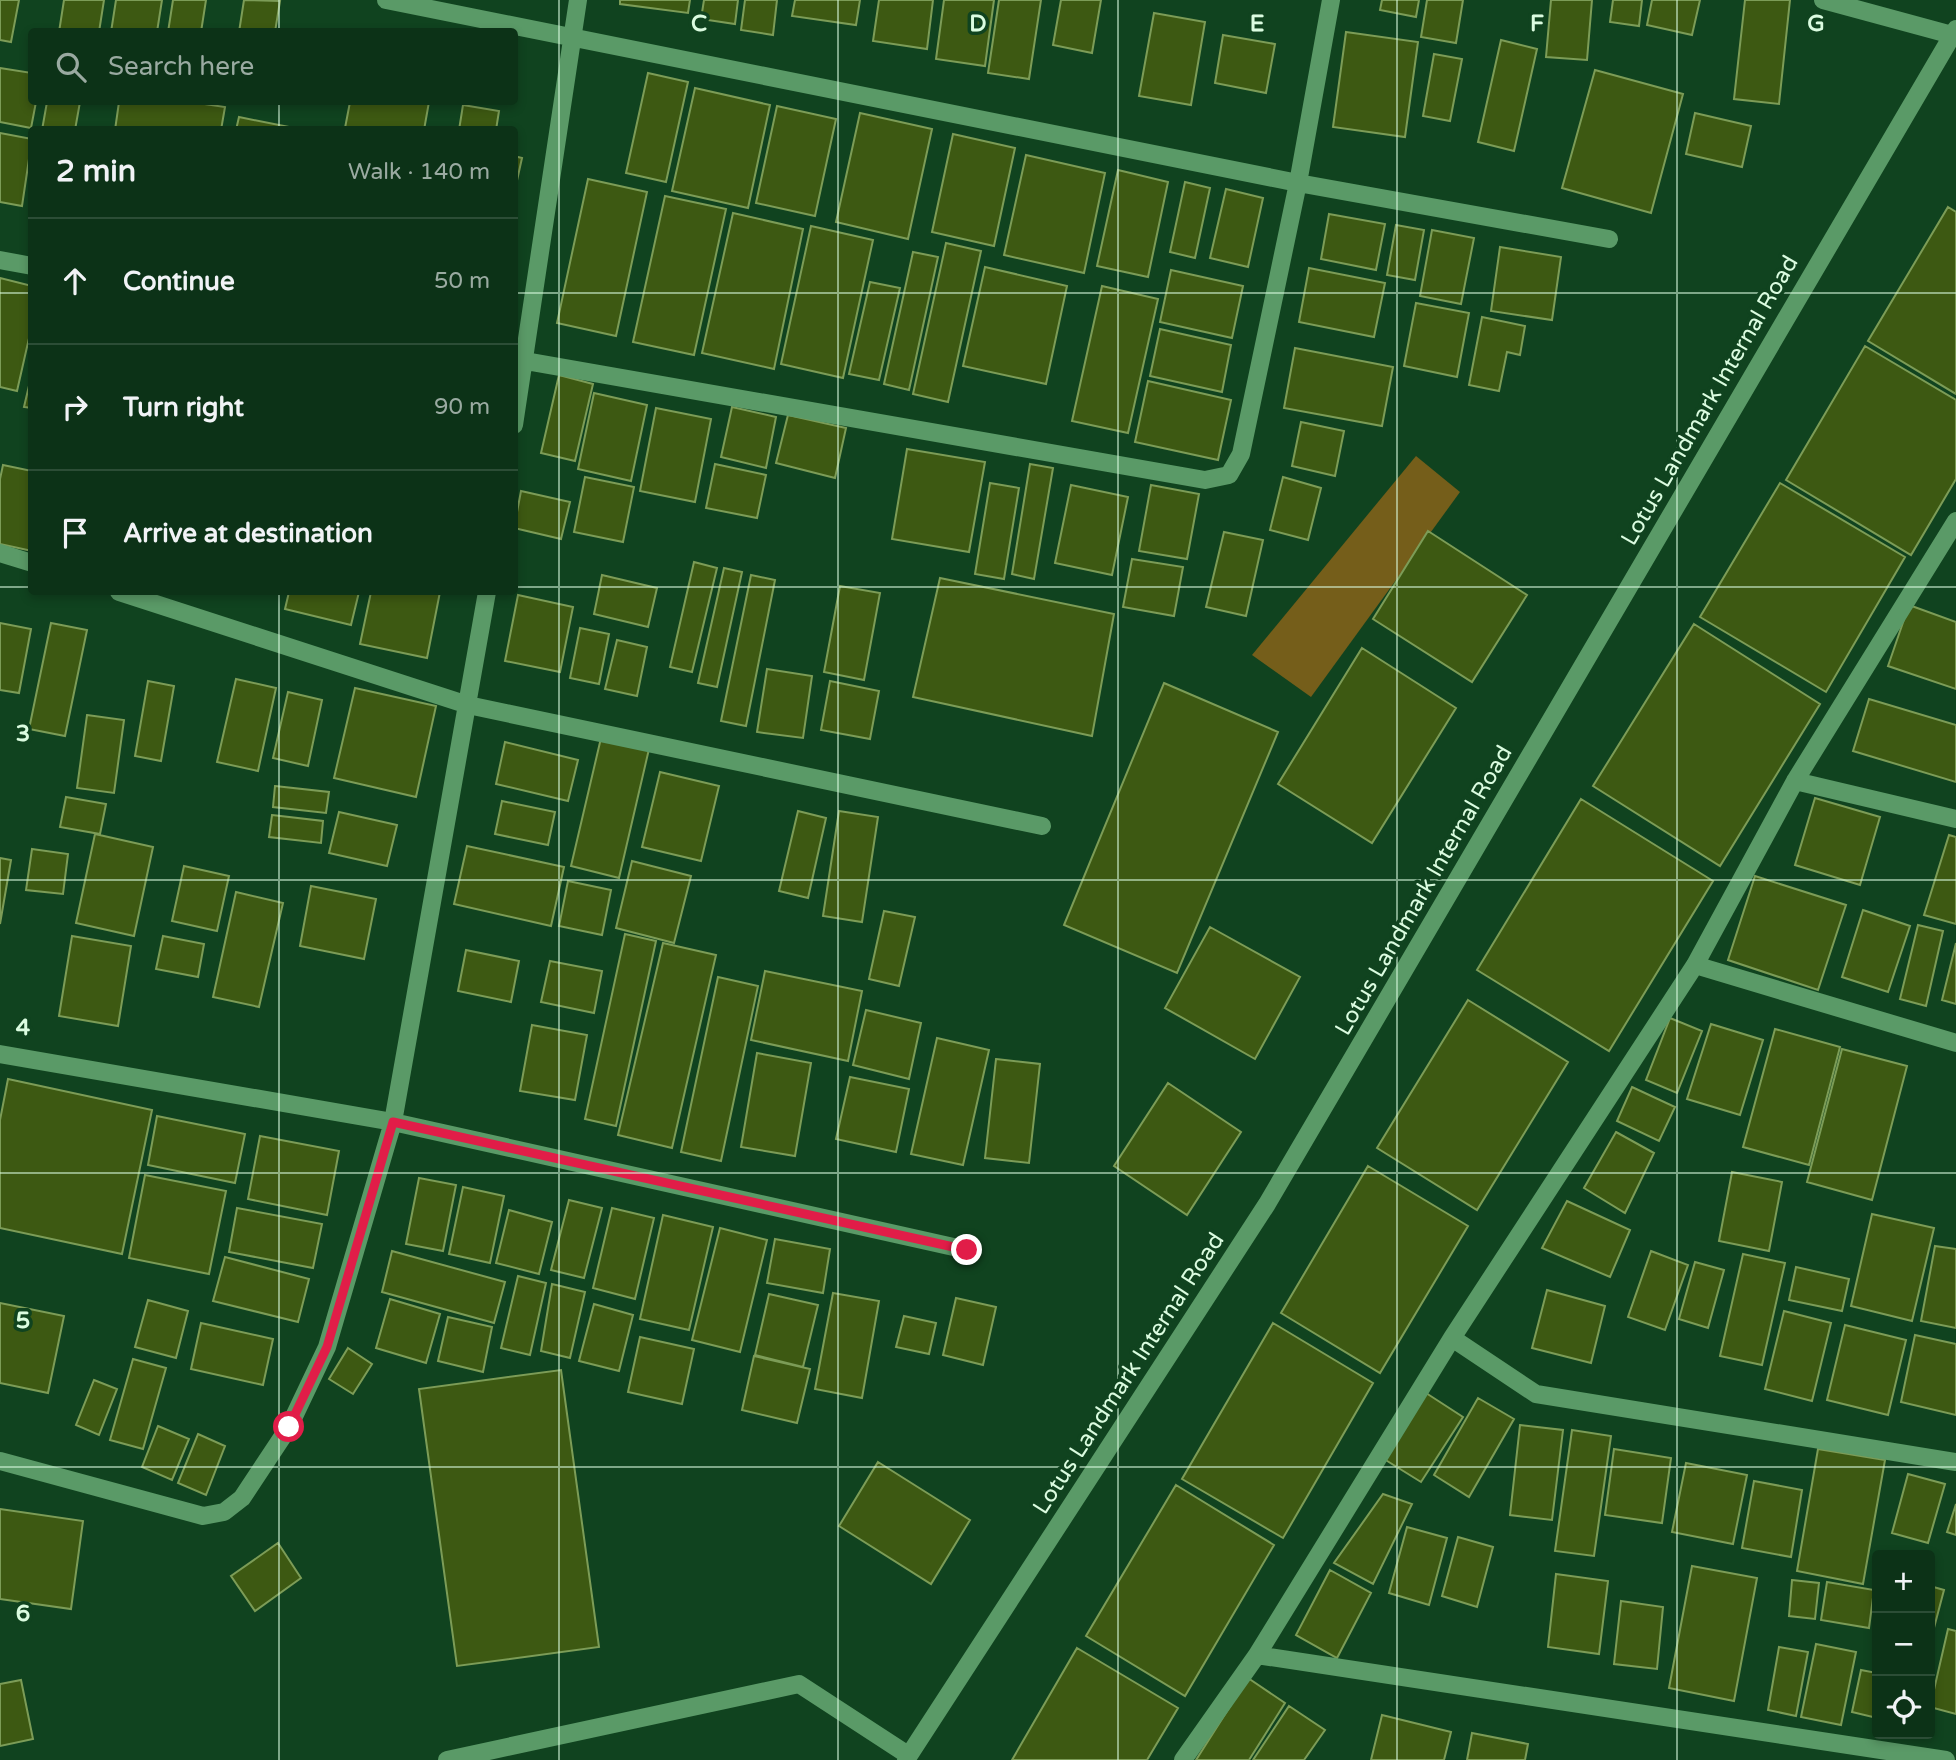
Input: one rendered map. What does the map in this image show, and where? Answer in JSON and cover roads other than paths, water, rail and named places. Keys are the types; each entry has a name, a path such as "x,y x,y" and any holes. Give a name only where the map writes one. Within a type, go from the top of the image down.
{"street":[{"path":"386,0 572,35 1298,183 1609,239"},
{"path":"518,382 578,0"},
{"path":"520,360 1205,480 1229,475 1241,454 1298,183 1331,0"},
{"path":"1823,0 1955,33"},
{"name":"Lotus Landmark Internal Road","path":"907,1758 1267,1204 1955,33"},
{"path":"0,260 28,265"},
{"path":"1183,1760 1257,1656 1452,1338 1695,965 1795,781 1956,521"},
{"path":"0,553 28,562"},
{"path":"128,595 468,705 1042,826"},
{"path":"0,1461 203,1516 224,1512 242,1498 289,1427 327,1347 393,1122 486,595"},
{"path":"1795,781 1956,819"},
{"path":"1695,965 1956,1043"},
{"path":"0,1054 393,1122 967,1250"},
{"path":"1452,1338 1536,1394 1956,1462"},
{"path":"1257,1656 1946,1760"},
{"path":"447,1760 799,1684 907,1758"}]}
